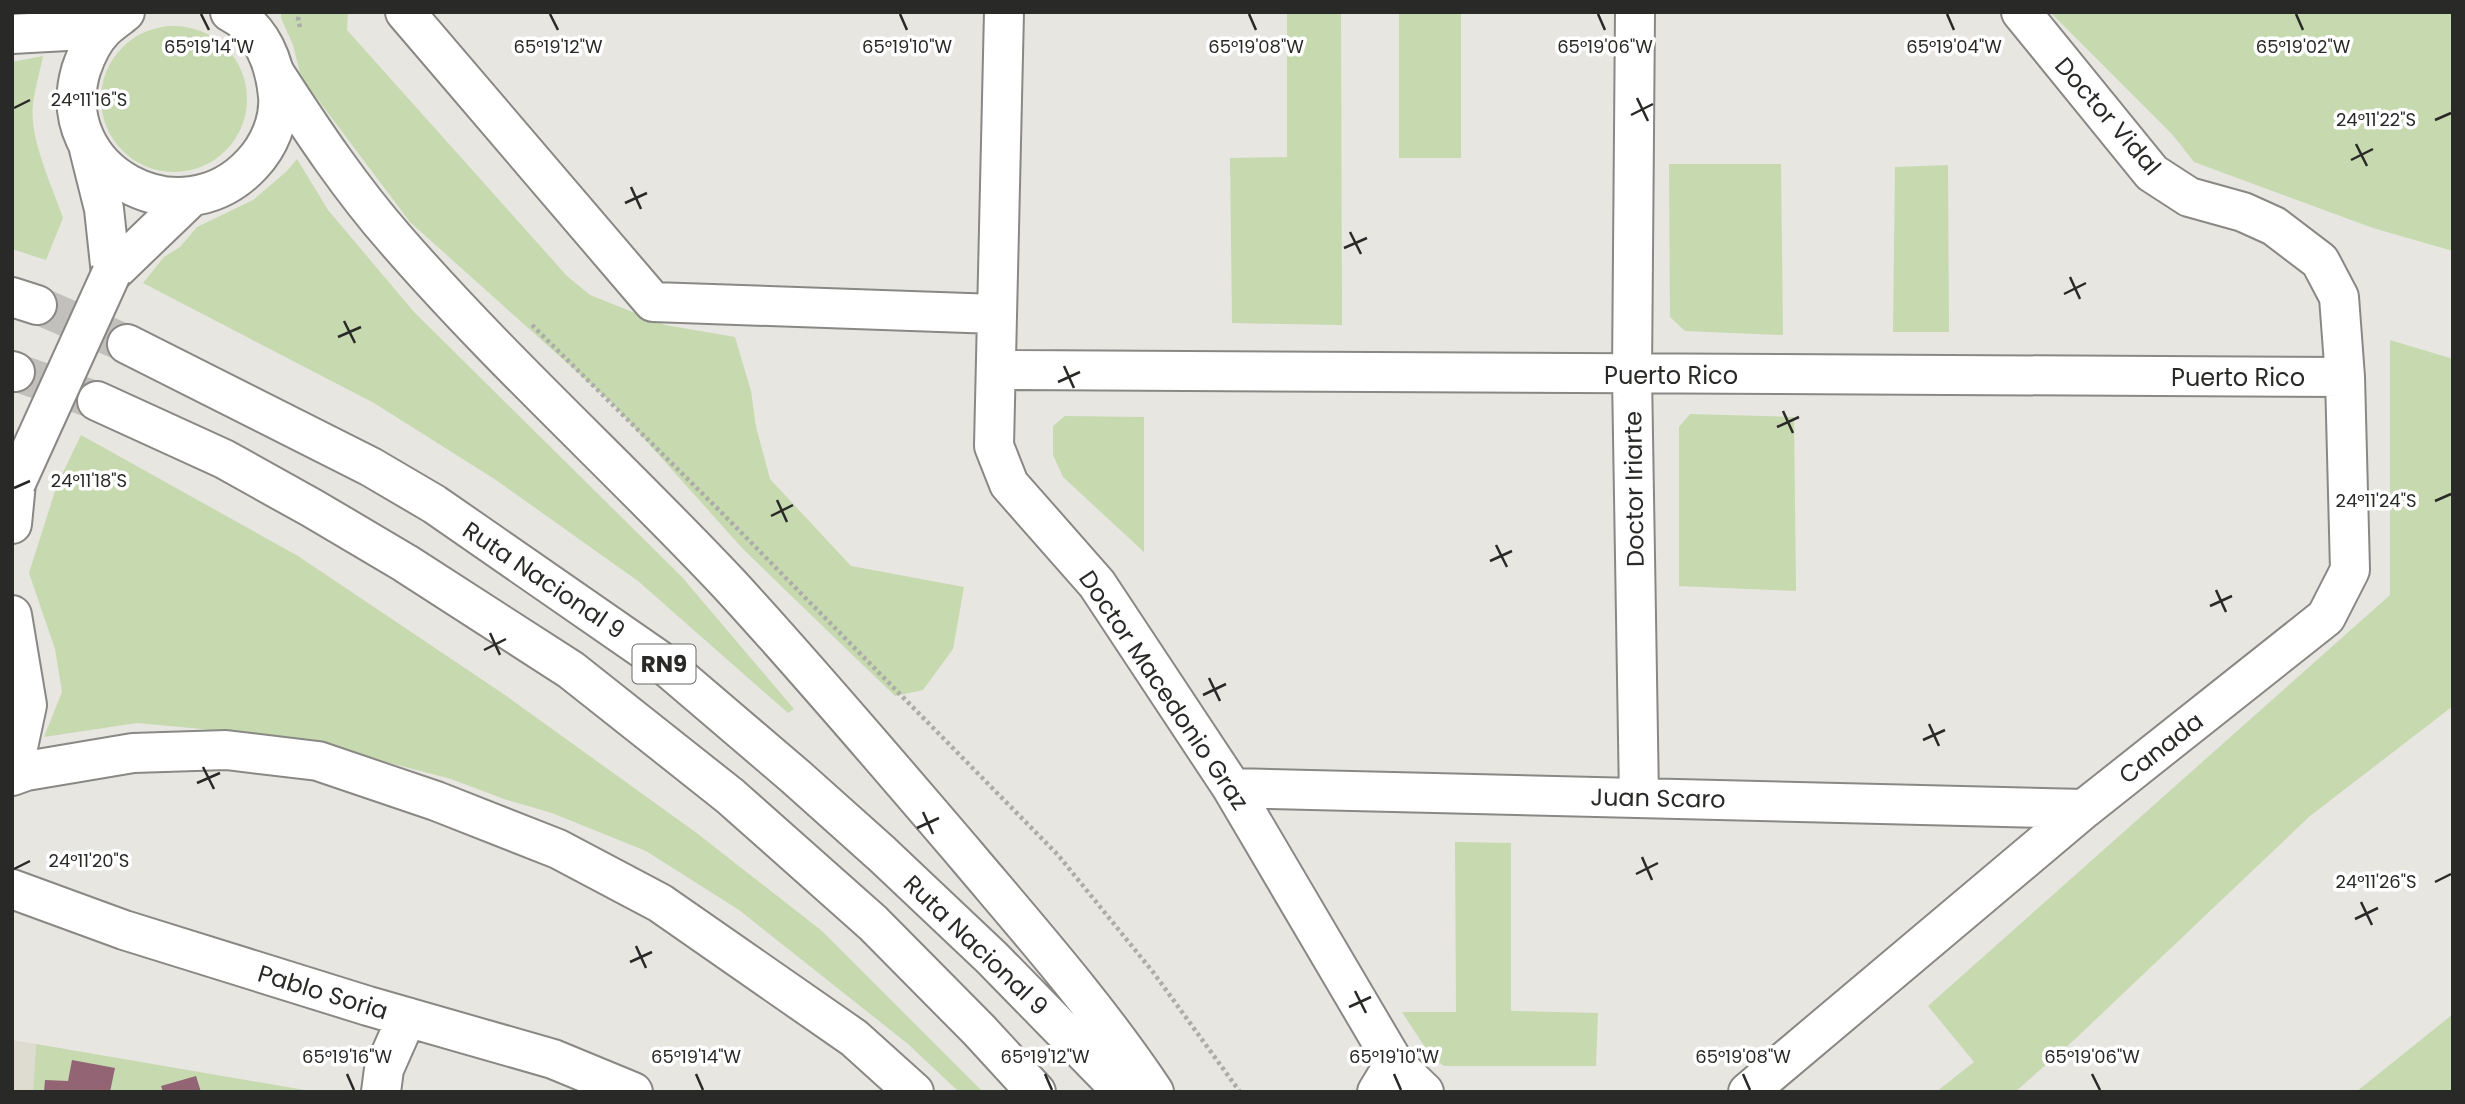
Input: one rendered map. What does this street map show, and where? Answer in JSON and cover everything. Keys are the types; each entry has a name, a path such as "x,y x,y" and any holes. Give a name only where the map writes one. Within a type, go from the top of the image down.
{"main road":[{"path":"405,12 653,302 996,314"},
{"name":"Doctor Macedonio Graz","path":"1004,12 994,446 1009,484 1097,584 1232,788 1394,1063 1424,1092"},
{"name":"Doctor Iriarte","path":"1635,12 1632,375 1639,798"},
{"name":"Doctor Vidal","path":"2021,12 2152,173 2189,197 2243,212 2274,226 2320,261 2339,297"},
{"path":"248,19 268,53 276,75 316,137 393,238 484,336 737,594 898,776 1023,923 1132,1058 1154,1092"},
{"path":"12,34 114,21"},
{"path":"111,274 104,209 78,114 77,84 86,54 114,21"},
{"path":"87,143 105,168 130,187 159,197 190,198 217,190 241,176 260,155 273,131 278,103 276,75"},
{"path":"12,524 14,486 111,274 190,198"},
{"name":"Canada","path":"1748,1092 2084,809 2326,617 2350,569 2346,377 2339,297"},
{"name":"Ruta Nacional 9","path":"127,344 371,467 434,504 659,660 882,854 992,958 1123,1092"},
{"name":"Puerto Rico","path":"997,370 2346,377"},
{"name":"RN9","path":"97,401 224,459 313,508 405,563 571,670 730,796 873,923 1036,1092"},
{"path":"12,615 27,705 17,752 12,758"},
{"path":"12,776 26,771 133,753 226,750 318,761 436,801 558,849 660,903 854,1038 914,1092"},
{"name":"Juan Scaro","path":"1232,788 2084,809"},
{"name":"Pablo Soria","path":"12,889 124,930 553,1059 634,1092"},
{"path":"381,1092 384,1069 407,1017"},
{"path":"1377,1092 1391,1069 1396,1073 1384,1092"}],"path":[{"path":"300,12 298,20 301,31"},
{"path":"528,321 723,513 1058,855 1153,972 1240,1092"}],"shaded area":[{"path":"12,1040 36,1044 33,1092 12,1092"}],"green space":[{"path":"281,12 348,12 347,30 567,276 590,295 665,325 735,337 751,391 756,427 770,479 851,566 964,587 953,649 923,690 895,696 743,549 614,405 410,222 301,77"},
{"path":"1287,12 1341,12 1342,325 1232,323 1230,158 1287,157"},
{"path":"1399,12 1461,12 1461,158 1399,158"},
{"path":"2050,12 2453,12 2453,251 2373,228 2194,162 2172,134"},
{"path":"174,26 202,32 225,48 241,71 247,99 241,127 225,150 202,166 174,172 146,166 123,150 107,127 101,99 107,71 123,48 146,32"},
{"path":"43,56 33,104 34,132 63,218 46,260 12,249 12,62"},
{"path":"297,159 328,210 414,312 682,577 794,709 788,713 638,581 496,480 374,403 143,283 164,257 180,247 197,227 253,200"},
{"path":"1669,164 1781,164 1783,335 1685,331 1670,317"},
{"path":"1948,165 1949,332 1893,332 1895,167"},
{"path":"2390,340 2453,359 2453,706 2310,816 2073,1041 2015,1092 1936,1092 1974,1062 1928,1006 2390,595"},
{"path":"1690,414 1794,417 1796,591 1679,586 1679,427"},
{"path":"1065,416 1144,417 1144,552 1063,477 1053,455 1053,426"},
{"path":"81,435 298,556 505,695 698,834 822,931 983,1092 959,1092 908,1044 739,910 646,851 552,813 451,779 329,747 267,735 137,723 44,737 62,692 55,649 29,573 57,485"},
{"path":"1455,842 1511,843 1511,1011 1598,1013 1596,1066 1444,1066 1432,1058 1402,1012 1456,1012"},
{"path":"2453,1014 2453,1092 2356,1092"},
{"path":"36,1044 316,1092 33,1092"}],"building":[{"path":"72,1060 115,1068 110,1092 44,1092 45,1080 68,1081"},
{"path":"196,1076 201,1092 163,1092 161,1086"}],"tunnel":[{"path":"37,305 127,344"},
{"path":"15,372 92,399"}]}
